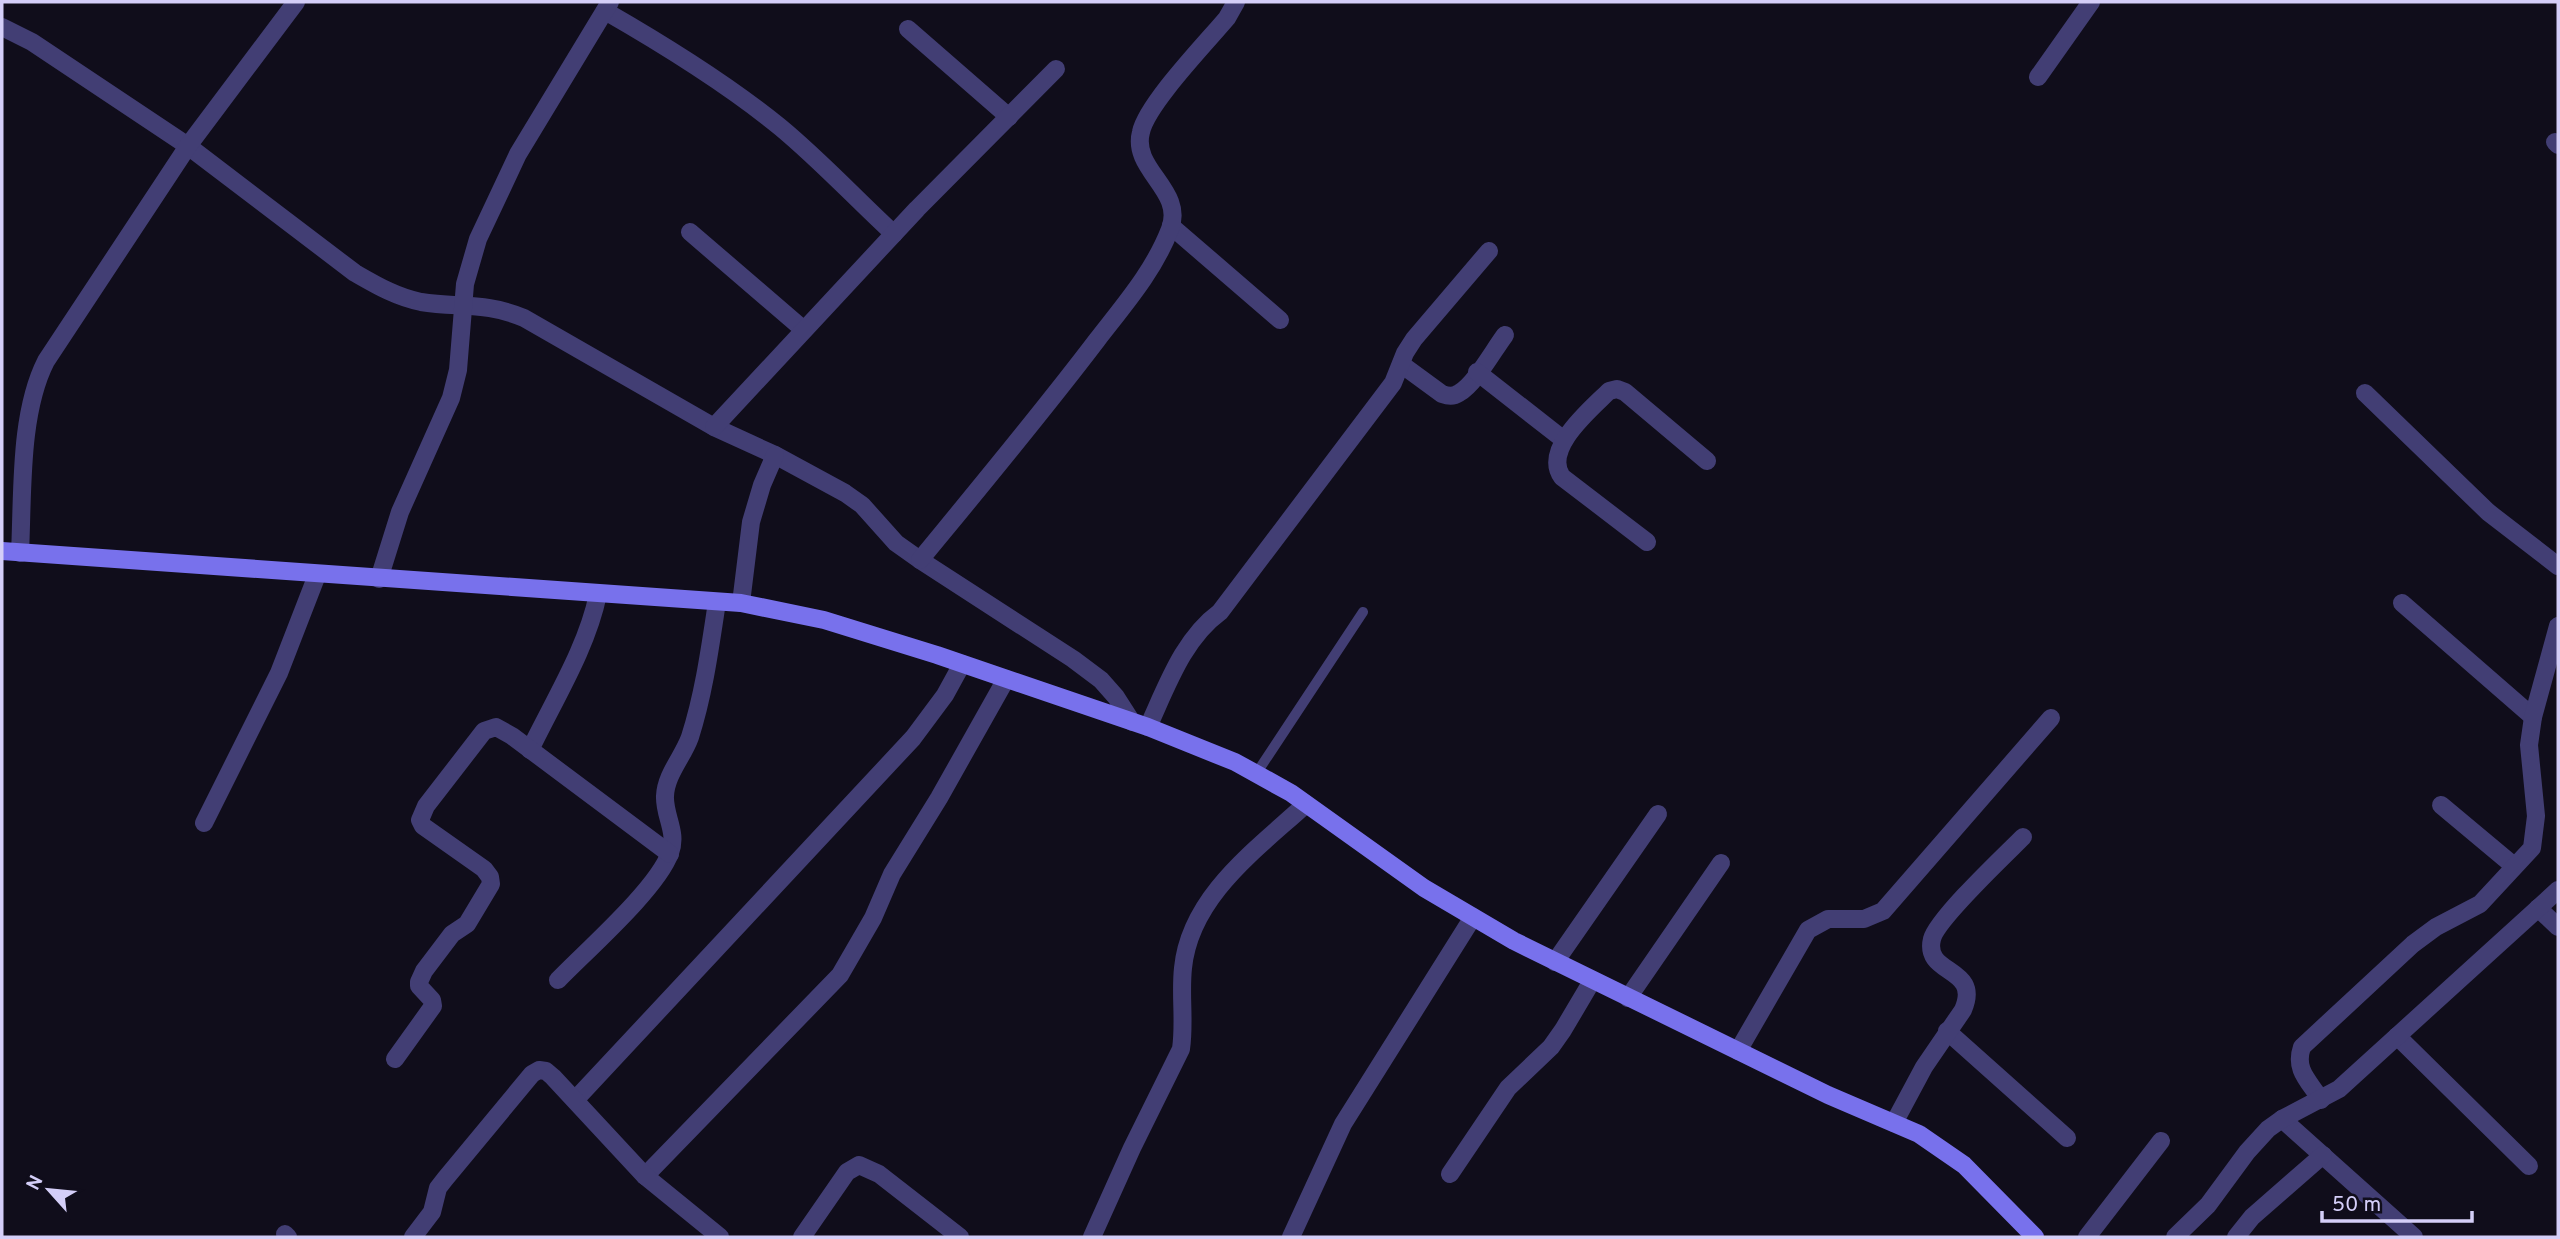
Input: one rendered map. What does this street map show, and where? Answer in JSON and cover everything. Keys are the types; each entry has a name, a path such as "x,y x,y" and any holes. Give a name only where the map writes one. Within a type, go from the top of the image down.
{"main road":[{"path":"11,552 741,603 824,620 1140,724 1235,762 1256,774 1306,804 1424,888 1555,962 1738,1051 1919,1134 1964,1165 2035,1237"}],"street":[{"path":"11,552 28,410 35,382 46,361 188,146 296,2"},
{"path":"920,560 1057,393 1158,257 1174,212 1170,196 1148,167 1141,152 1140,134 1148,113 1227,18 1236,2"},
{"path":"2038,77 2091,2"},
{"path":"379,579 400,512 451,398 458,370 468,266 492,205 518,154 608,6 783,129 894,234"},
{"path":"2,27 33,42 188,146 371,283 399,296 422,302 504,309 714,427 775,455 845,493 862,505 896,543 1101,680 1140,724 1202,626 1220,612 1393,383 1414,339 1489,251"},
{"path":"908,29 1009,117"},
{"path":"714,427 894,234 1056,69"},
{"path":"1171,226 1280,320"},
{"path":"690,232 804,330"},
{"path":"1401,364 1433,388 1450,396 1457,395 1478,372 1504,335"},
{"path":"1478,372 1564,440"},
{"path":"1647,542 1562,477 1556,462 1564,440 1603,397 1617,389 1625,392 1707,461"},
{"path":"2365,393 2488,513 2558,566"},
{"path":"741,603 751,522 762,485 775,455"},
{"path":"204,824 279,673 317,575"},
{"path":"530,750 594,615 598,594"},
{"path":"558,979 645,891 670,854 674,841 665,797 668,782 687,747 696,718 707,671 717,602"},
{"path":"2402,603 2533,717"},
{"path":"2318,1095 2299,1067 2298,1058 2302,1047 2413,944 2437,927 2480,904 2514,866 2528,855 2534,838 2536,816 2529,745 2533,717 2558,626"},
{"path":"575,1100 913,738 945,695 962,664"},
{"path":"645,1175 840,975 873,918 892,874 939,798 1006,679"},
{"path":"1738,1051 1808,930 1828,919 1864,919 1883,911 2051,718"},
{"path":"395,1059 433,1006 432,1000 419,986 421,976 452,934 467,924 491,884 484,869 423,826 421,815 475,741 490,727 502,730 670,854"},
{"path":"1092,1237 1181,1049 1184,1032 1182,969 1193,927 1221,884 1306,804"},
{"path":"2441,806 2514,866"},
{"path":"1555,962 1658,814"},
{"path":"1894,1123 1914,1084 1963,1010 1969,993 1966,985 1937,961 1931,950 1932,939 1943,920 2023,836"},
{"path":"1628,998 1721,863"},
{"path":"2175,1237 2208,1205 2247,1152 2268,1129 2318,1095 2359,1073 2558,891"},
{"path":"2538,908 2558,927"},
{"path":"1291,1237 1343,1124 1473,917"},
{"path":"1450,1174 1508,1088 1551,1047 1592,981"},
{"path":"1947,1031 2067,1138"},
{"path":"2398,1036 2529,1166"},
{"path":"413,1237 432,1212 438,1188 532,1074 539,1070 546,1071 645,1175 720,1237"},
{"path":"2282,1119 2414,1237"},
{"path":"2087,1237 2161,1141"},
{"path":"2236,1237 2259,1211 2322,1155"},
{"path":"802,1237 847,1172 859,1165 879,1174 960,1237"}],"lane":[{"path":"1256,774 1363,612"}]}
